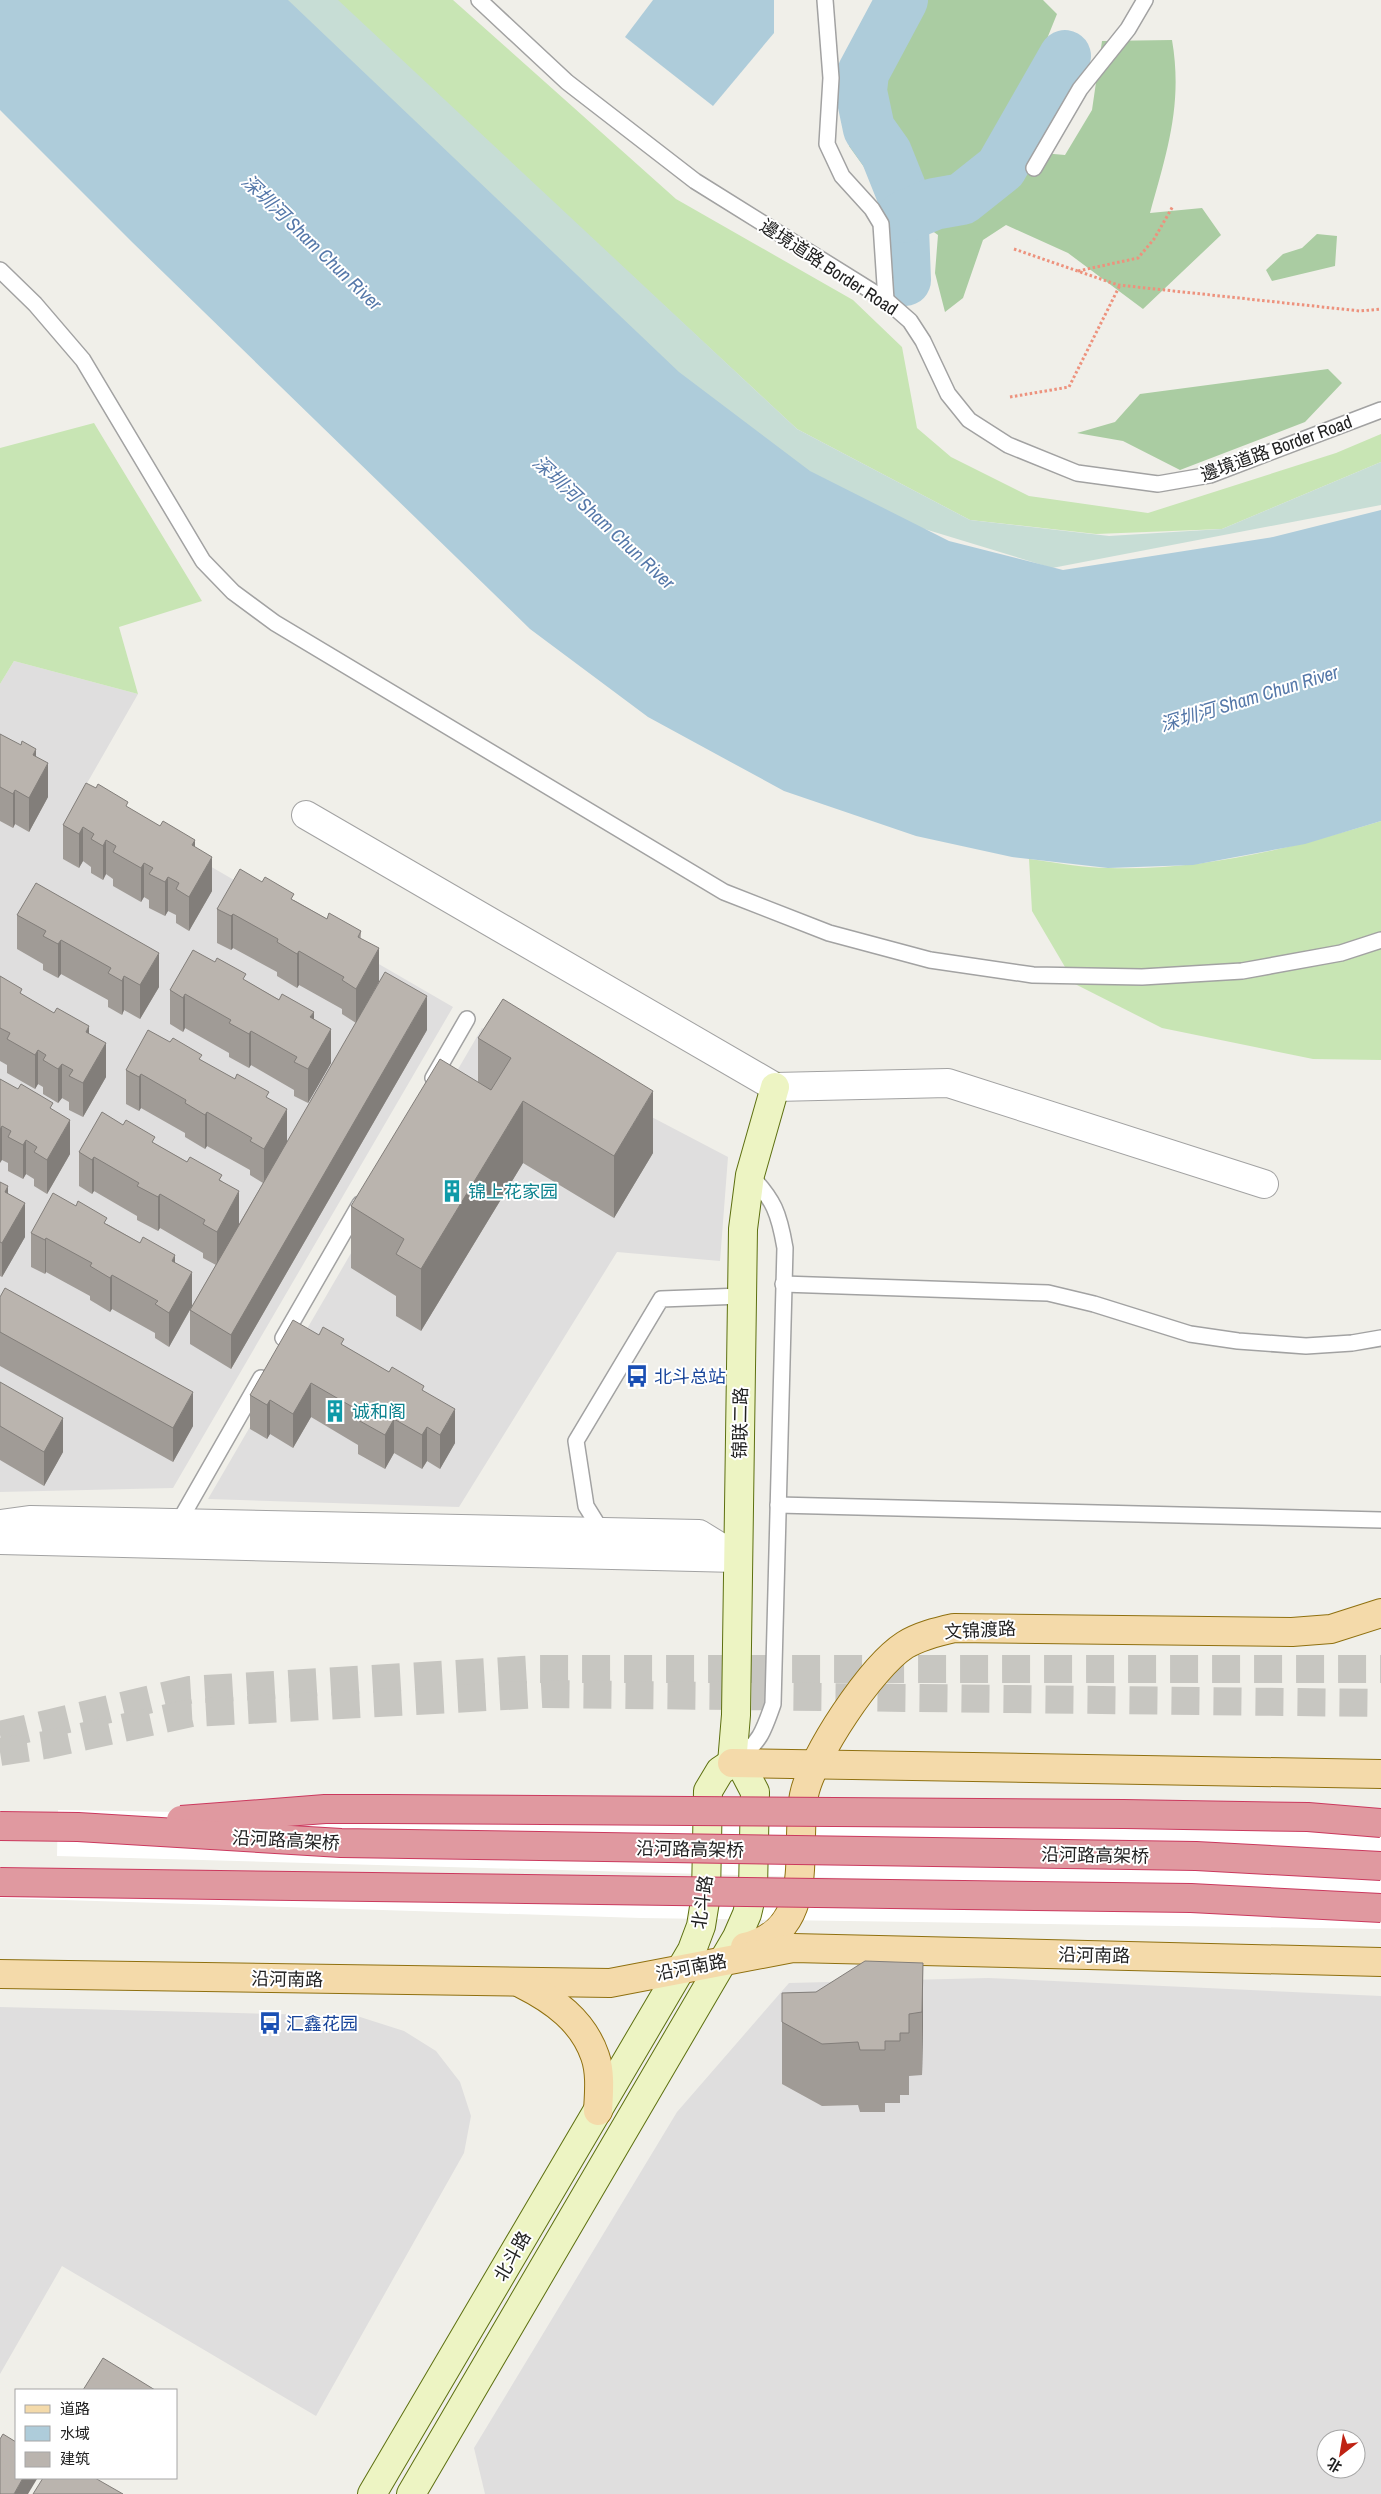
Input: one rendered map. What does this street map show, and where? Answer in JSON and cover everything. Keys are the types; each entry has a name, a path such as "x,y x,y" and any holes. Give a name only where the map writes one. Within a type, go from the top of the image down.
{"highway":[{"path":"78,1827 345,1809 1163,1815 1308,1817 1381,1823"},
{"name":"沿河路高架桥","path":"0,1826 78,1827 341,1843 1196,1856 1381,1866"},
{"path":"0,1882 1191,1898 1381,1908"}],"main road":[{"name":"锦联二路","path":"732,1763 736,1715 743,1229 750,1175 775,1088"},
{"name":"文锦渡路","path":"687,1960 725,1956 754,1945 778,1932 792,1911 799,1888 804,1796 808,1778 866,1683 882,1663 904,1646 928,1634 976,1627 1292,1632 1331,1629 1381,1612"},
{"path":"732,1763 1381,1774"},
{"name":"北斗路","path":"379,2492 687,1960 701,1926 706,1895 708,1791 720,1771 732,1763 743,1770 755,1792 753,1889 747,1914 725,1956 410,2494"},
{"name":"沿河南路","path":"725,1956 793,1948 1381,1962"},
{"name":"沿河南路","path":"0,1974 610,1983 687,1960"},
{"path":"519,1982 547,1997 568,2013 584,2035 596,2057 599,2081 598,2111"}],"street":[{"path":"306,815 775,1088 948,1083 1264,1184"},
{"path":"0,1524 31,1520 173,1533 617,1556 738,1558"},
{"path":"0,1540 173,1533 602,1532 699,1534 738,1558"}],"lane":[{"name":"邊境道路 Border Road","path":"479,0 567,82 695,181 886,300 910,321 923,341 948,394 969,420 1008,445 1077,473 1158,484 1210,475 1381,410"},
{"path":"825,0 831,78 827,144 842,176 872,209 881,224 886,300"},
{"path":"1034,168 1080,89 1128,29 1145,0"},
{"path":"0,270 35,304 83,360 203,561 232,592 275,623 724,892 829,934 930,960 1033,975 1142,977 1242,971 1341,953 1381,940"},
{"path":"428,1087 467,1019"},
{"path":"732,1763 750,1750 762,1736 773,1704 785,1248 780,1220 768,1194 750,1175"},
{"path":"276,1351 369,1189"},
{"path":"783,1284 1048,1293 1094,1304 1190,1334 1238,1341 1306,1346 1352,1343 1381,1338"},
{"path":"617,1556 586,1506 576,1441 661,1299 742,1296"},
{"path":"173,1533 266,1368"},
{"path":"778,1505 1381,1520"}],"path":[{"path":"1077,271 1138,258 1154,239 1173,206"},
{"path":"1014,249 1120,285 1360,311 1381,309"},
{"path":"1010,397 1069,387 1120,285"}],"shaded area":[{"path":"270,0 338,0 797,429 970,520 1109,536 1222,529 1381,462 1381,505 1052,568 849,506 696,397"},
{"path":"14,661 138,694 82,792 453,1007 173,1488 0,1492 0,684"},
{"path":"482,1028 728,1157 720,1261 617,1252 459,1507 208,1499"},
{"path":"988,1978 1381,1996 1381,2494 485,2494 474,2448 677,2112 789,1983"},
{"name":"汇鑫花园","path":"0,2007 357,2016 404,2031 436,2051 460,2082 471,2116 464,2153 316,2416 62,2266 0,2374"}],"green space":[{"path":"335,0 453,0 676,199 853,300 902,347 917,428 951,457 1029,496 1148,513 1336,453 1381,434 1381,462 1222,529 1096,534 970,520 797,429"},
{"path":"925,0 1043,0 1057,14 1013,123 1031,152 1065,155 1092,110 1102,41 1172,40 1176,85 1172,128 1150,213 1202,208 1221,235 1143,309 1068,253 1006,225 983,240 963,298 945,312 935,273 938,235 887,199 849,146 890,58"},
{"path":"1317,234 1337,236 1335,266 1272,281 1266,270 1283,254 1302,248"},
{"path":"1328,369 1342,383 1305,422 1180,470 1123,441 1077,433 1115,422 1140,394"},
{"path":"94,423 202,601 119,627 138,694 14,661 0,684 0,448"},
{"path":"1381,821 1381,1060 1313,1059 1162,1028 1075,984 1032,911 1029,859 1099,868 1178,866 1213,862 1281,849"}],"water":[{"name":"深圳河 Sham Chun River","path":"0,0 288,0 679,372 810,471 949,541 1063,570 1273,537 1381,510 1381,821 1305,844 1193,865 1108,868 1012,857 916,836 784,791 648,717 530,629 132,242 0,110"},
{"path":"653,0 774,0 774,33 713,106 625,37"}],"pier":[{"path":"58,1810 1271,1830 1381,1836 1381,1893 57,1856"},
{"path":"0,1867 836,1886 1381,1904 1381,1929 641,1918 0,1898"}],"building":[{"path":"0,734 21,745 22,741 36,749 33,755 48,763 29,798 15,790 13,794 0,787"},
{"path":"86,783 96,788 98,784 128,802 126,806 160,826 163,821 195,840 192,845 212,857 189,897 176,889 179,883 168,877 165,882 149,874 153,868 144,863 141,868 113,852 116,846 106,840 103,846 91,839 94,834 83,827 79,834 63,825"},
{"path":"240,869 262,882 265,877 294,894 291,899 327,919 329,913 361,931 358,937 379,948 356,989 342,980 344,977 299,951 297,954 277,942 278,939 233,914 231,916 217,909"},
{"path":"36,883 159,953 140,985 124,976 122,981 108,973 111,968 61,940 58,944 43,936 46,931 17,915"},
{"path":"193,950 215,962 217,958 246,974 243,979 279,1000 282,994 314,1012 310,1017 331,1029 308,1069 294,1062 297,1057 251,1031 249,1034 229,1023 231,1020 185,994 183,998 170,990"},
{"path":"385,972 427,996 231,1335 190,1310"},
{"path":"0,976 22,989 20,993 54,1013 57,1008 89,1026 86,1032 106,1043 83,1083 69,1076 73,1070 62,1064 58,1069 43,1060 46,1055 38,1050 35,1055 7,1039 10,1033 0,1028"},
{"path":"503,999 653,1091 614,1156 523,1101 421,1269 396,1254 404,1239 351,1206 440,1059 491,1090 511,1058 478,1038"},
{"path":"148,1030 170,1042 173,1038 202,1055 199,1059 235,1079 237,1074 269,1092 266,1097 287,1109 264,1149 250,1141 252,1138 207,1112 205,1115 185,1103 186,1100 141,1074 139,1077 126,1070"},
{"path":"0,1079 18,1089 21,1084 53,1103 50,1108 70,1120 47,1160 34,1152 37,1147 26,1140 23,1145 8,1137 11,1131 2,1126 0,1129"},
{"path":"102,1112 123,1125 126,1120 155,1137 152,1142 187,1162 190,1157 222,1175 219,1180 239,1191 217,1232 203,1224 205,1220 160,1194 158,1197 137,1186 139,1183 94,1157 92,1160 79,1152"},
{"path":"0,1182 8,1186 5,1192 25,1203 2,1243 0,1242"},
{"path":"53,1193 76,1206 78,1201 107,1218 104,1223 140,1243 143,1237 175,1255 172,1261 192,1272 169,1313 155,1304 158,1301 112,1275 110,1278 90,1266 92,1263 46,1238 45,1240 31,1233"},
{"path":"5,1288 193,1392 173,1428 0,1332 0,1297"},
{"path":"293,1320 319,1335 323,1327 344,1339 341,1344 389,1372 392,1367 424,1386 422,1390 455,1409 440,1435 427,1427 422,1435 394,1419 385,1435 358,1420 363,1413 311,1383 293,1414 270,1400 267,1405 250,1395"},
{"path":"0,1382 63,1418 44,1452 0,1426"},
{"path":"865,1961 923,1963 922,2012 909,2014 909,2033 900,2033 900,2041 885,2041 885,2050 860,2050 858,2042 822,2044 782,2022 782,1993 816,1992"},
{"path":"103,2358 153,2389 84,2389"},
{"path":"3,2434 15,2441 15,2479 22,2479 14,2494 0,2494 0,2439"},
{"path":"42,2479 97,2479 123,2494 33,2494"}],"waterway":[{"path":"902,0 863,73 861,91 869,129 886,153 904,198 905,280"},
{"path":"903,217 934,204 962,199 1001,168 1065,56"}],"tunnel":[{"path":"0,1735 189,1690 538,1669 1381,1669"},
{"path":"0,1752 45,1745 191,1713 544,1694 1381,1703"}],"place":[{"name":"锦上花家园","path":"452,1191"},
{"name":"北斗总站","path":"637,1376"},
{"name":"诚和阁","path":"335,1411"},
{"name":"汇鑫花园","path":"270,2023"}]}
